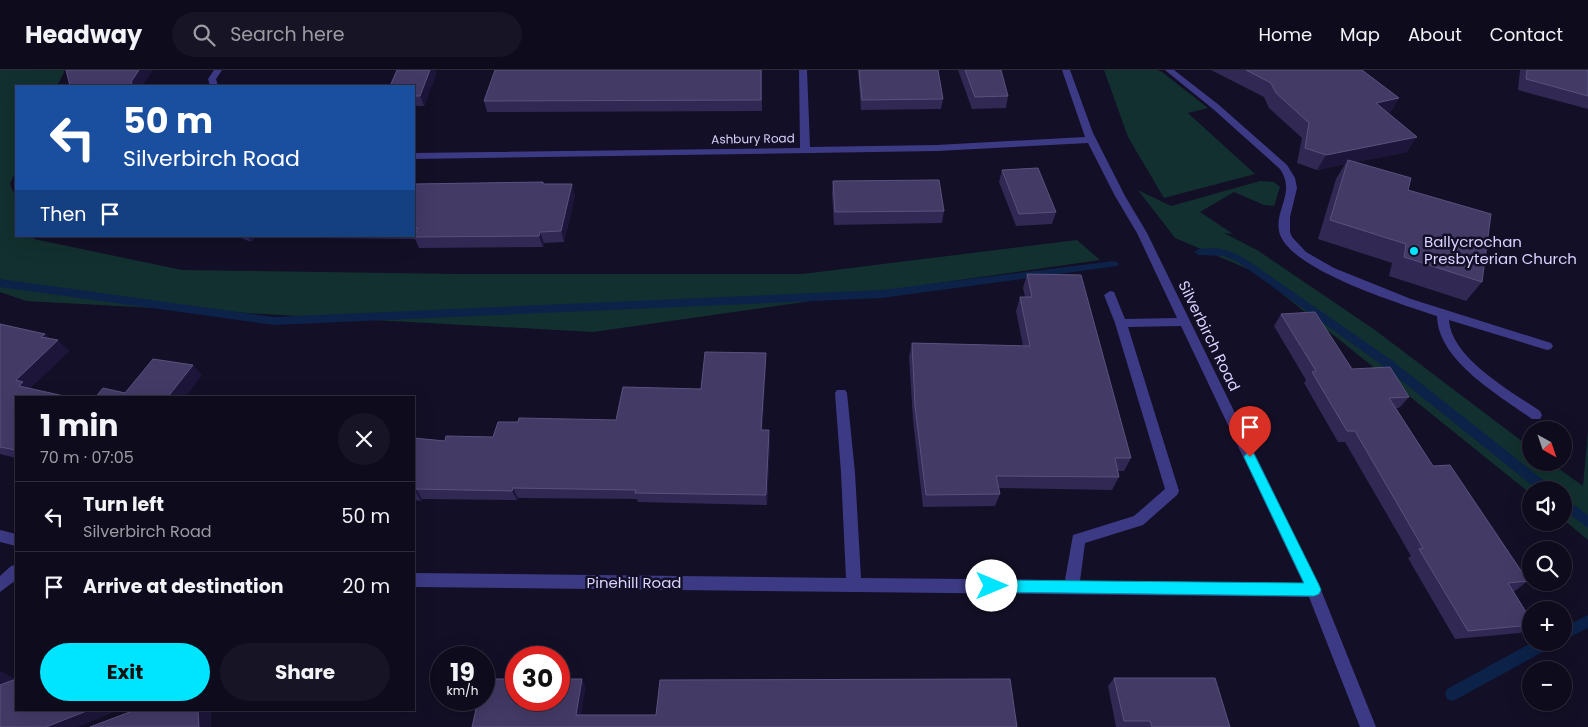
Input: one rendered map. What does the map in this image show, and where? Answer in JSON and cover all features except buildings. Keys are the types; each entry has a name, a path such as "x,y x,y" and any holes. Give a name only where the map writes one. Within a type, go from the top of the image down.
{"street":[{"path":"214,85 212,79 218,70"},
{"path":"803,70 805,150"},
{"name":"Silverbirch Road","path":"1066,70 1092,140 1120,196 1142,234 1314,590 1368,727"},
{"path":"1169,70 1216,107 1284,167 1291,179 1291,188 1283,224 1287,239 1297,251 1311,261 1339,275 1443,314 1547,346"},
{"name":"Ashbury Road","path":"415,156 937,148 1092,140"},
{"path":"1072,586 1078,538 1138,521 1172,491 1121,323 1110,295"},
{"path":"1443,314 1444,330 1454,350 1470,366 1536,415"},
{"path":"1121,323 1185,322"},
{"path":"841,393 848,473 854,585"},
{"path":"0,536 15,540"},
{"path":"0,585 15,572"},
{"name":"Pinehill Road","path":"415,580 1314,590"}],"green space":[{"path":"0,70 65,70 58,85 15,85 15,172 10,184 15,196 15,237 33,237 34,239 182,270 459,274 802,274 1077,240 1100,260 593,332 26,301 0,292"},
{"path":"1104,70 1157,70 1162,72 1208,108 1188,113 1255,174 1164,198 1128,137"},
{"path":"1260,181 1274,182 1280,187 1274,206 1264,205 1234,192 1200,212 1233,234 1224,233 1257,250 1375,330 1522,441 1522,471 1562,471 1583,486 1588,431 1588,540 1572,527 1572,481 1522,481 1522,487 1255,272 1175,238 1138,190 1171,206"}],"waterway":[{"path":"1199,252 1220,252 1241,260 1386,362 1536,481"},
{"path":"0,283 274,321 882,294 1114,264"},
{"path":"1572,510 1588,523"},
{"path":"1572,630 1588,621"},
{"path":"1452,694 1531,651"}],"place":[{"name":"Ballycrochan Presbyterian Church","path":"1414,251"}],"route":[{"path":"992,586 1314,590 1250,457"}]}
